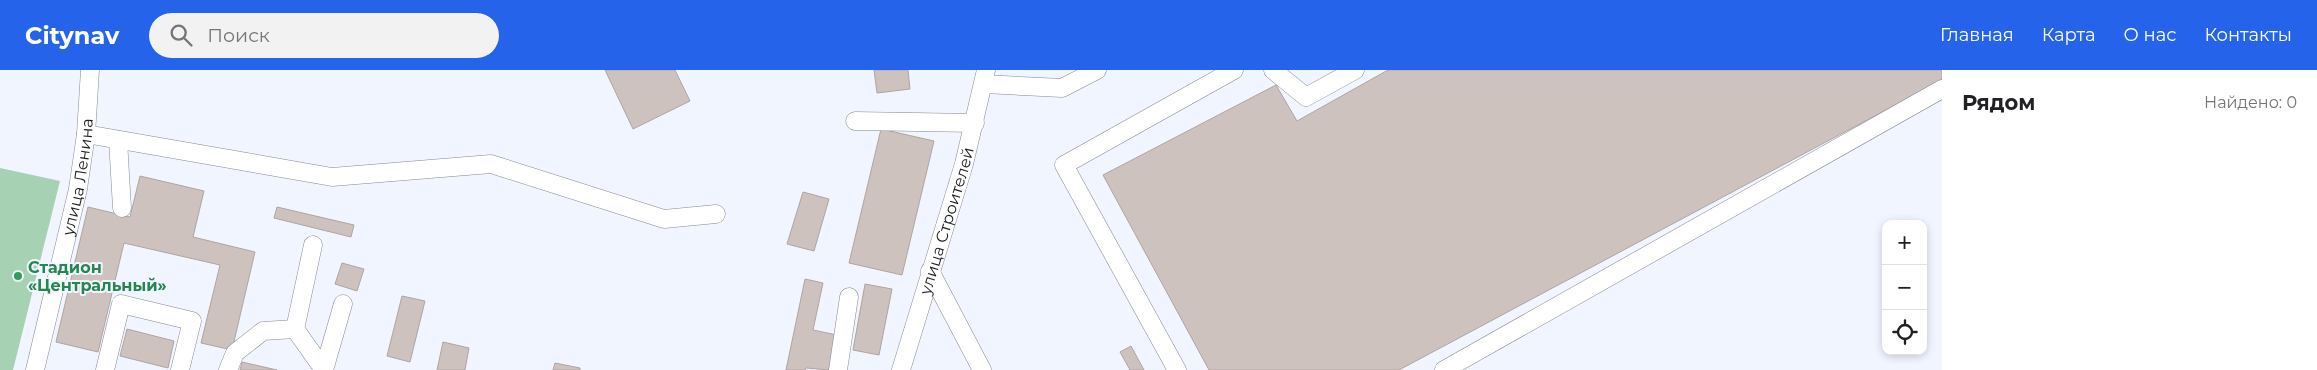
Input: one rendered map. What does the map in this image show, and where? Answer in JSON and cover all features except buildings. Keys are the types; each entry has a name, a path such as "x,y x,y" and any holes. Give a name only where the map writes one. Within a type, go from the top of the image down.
{"street":[{"name":"улица Ленина","path":"35,370 78,189 86,134 90,70"},
{"path":"985,77 1062,88 1097,70"},
{"path":"1177,370 1064,165 1234,70"},
{"path":"1272,70 1306,97 1356,70"},
{"name":"улица Строителей","path":"901,370 964,164 985,77"},
{"path":"1444,370 1942,89"},
{"path":"855,121 975,123"},
{"path":"86,134 332,177 491,164 664,219 716,214"},
{"path":"118,140 122,208"},
{"path":"313,245 295,329 324,370"},
{"path":"930,271 982,370"},
{"path":"838,370 849,296"},
{"path":"105,370 121,304 192,321 180,370"},
{"path":"324,370 343,304"},
{"path":"228,370 235,353 263,331 295,329"}],"green space":[{"name":"Стадион «Центральный»","path":"0,168 60,181 13,370 0,370"}],"place":[{"name":"Стадион «Центральный»","path":"18,276"}]}
